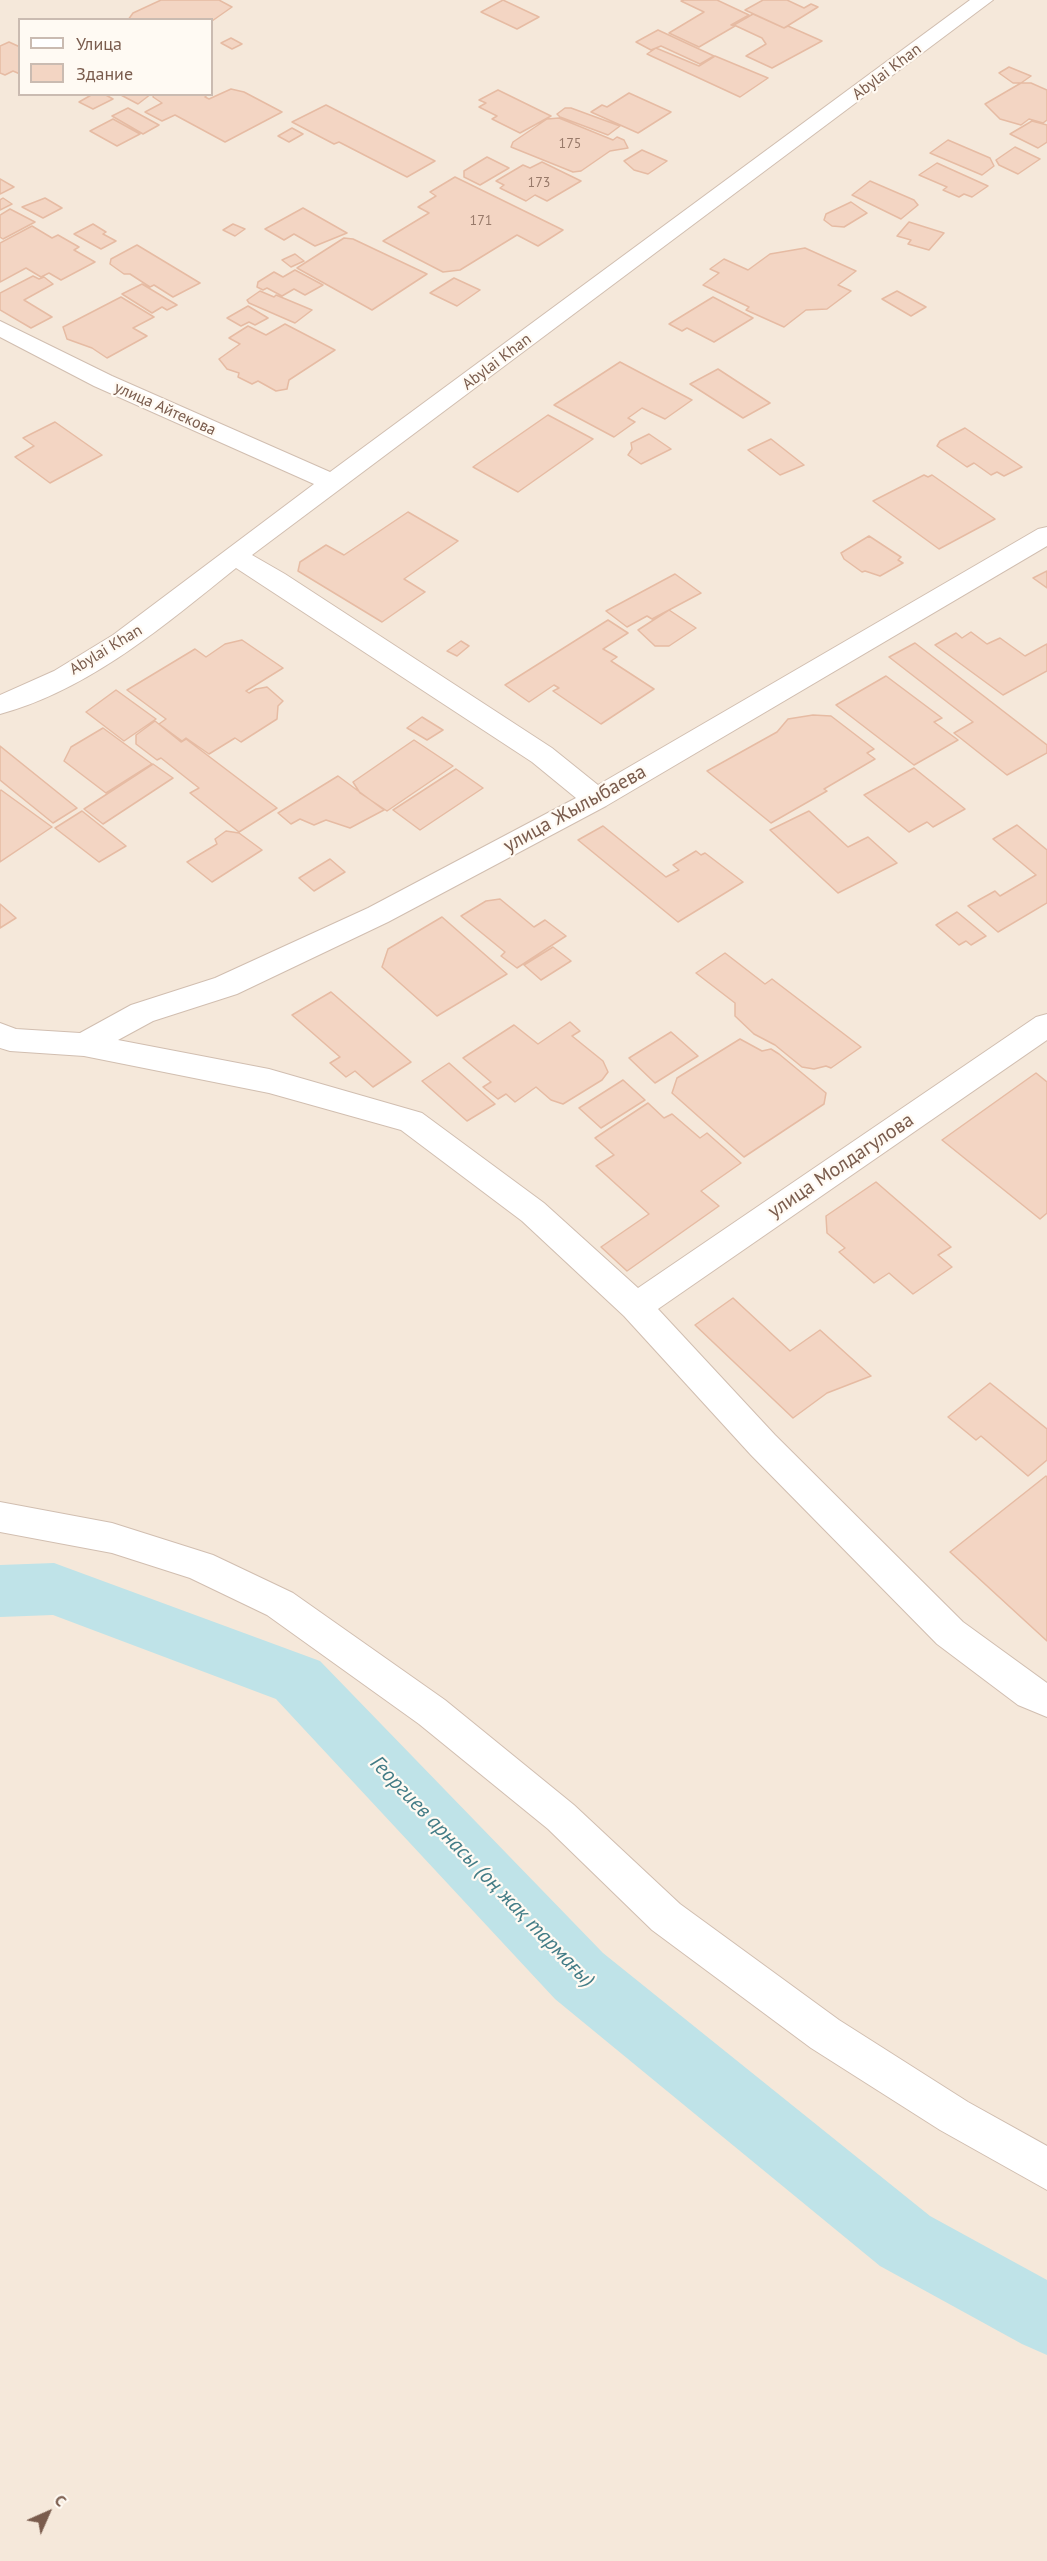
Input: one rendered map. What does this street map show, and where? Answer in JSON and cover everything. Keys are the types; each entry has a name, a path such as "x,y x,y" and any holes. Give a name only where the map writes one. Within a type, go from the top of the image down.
{"street":[{"name":"Abylai Khan","path":"0,705 37,692 147,626 234,556 983,0"},
{"name":"улица Айтекова","path":"0,328 103,381 333,483"},
{"name":"улица Жылыбаева","path":"84,1045 142,1013 226,987 378,915 596,799 1047,536"},
{"path":"234,556 276,580 542,755 596,799"},
{"name":"улица Молдагулова","path":"636,1307 1047,1025"},
{"path":"0,1034 10,1040 84,1045 269,1081 411,1121 533,1212 636,1307 764,1445 950,1634 1030,1693 1047,1700"},
{"path":"0,1517 112,1538 200,1566 280,1604 432,1712 561,1817 666,1917 797,2014 954,2116 1047,2169"}],"shaded area":[{"path":"0,0 1047,0 1047,2561 0,2561"}],"building":[{"path":"161,0 219,0 232,7 213,20 213,18 129,18 133,13"},
{"path":"503,0 539,17 517,29 481,12"},
{"path":"717,0 749,15 699,47 669,33 704,12 681,1"},
{"path":"763,0 787,0 804,8 811,4 818,7 784,28 745,10"},
{"path":"753,14 822,41 772,68 746,56 766,44 762,38 734,25"},
{"path":"658,30 714,56 700,64 661,46 651,50 636,42"},
{"path":"231,38 242,44 232,49 221,43"},
{"path":"9,42 18,46 18,73 13,71 5,75 0,73 0,46"},
{"path":"656,48 699,66 715,56 768,78 740,97 647,54"},
{"path":"1009,67 1031,76 1021,83 1013,83 999,73"},
{"path":"1021,83 1031,83 1047,90 1047,120 1043,123 1029,119 1021,125 1000,119 985,104"},
{"path":"231,89 244,92 282,112 225,142 175,115 162,121 145,112 162,103 153,96 206,96 209,99"},
{"path":"498,90 551,116 520,133 492,119 497,116 479,107 486,103 479,100"},
{"path":"629,93 671,112 638,133 591,112 602,105 607,107"},
{"path":"90,96 108,96 113,99 93,109 79,102"},
{"path":"123,96 148,96 138,104"},
{"path":"326,105 435,161 407,177 339,142 334,144 292,122"},
{"path":"128,108 159,125 143,134 112,116"},
{"path":"565,108 571,108 620,126 608,135 560,117 557,114"},
{"path":"559,118 613,140 617,137 624,140 628,148 610,151 581,171 573,172 511,147 513,142 547,119"},
{"path":"113,119 140,134 117,146 90,131"},
{"path":"1032,121 1047,125 1047,142 1038,148 1010,134"},
{"path":"292,128 303,134 289,142 278,136"},
{"path":"948,140 990,158 994,166 982,175 930,153"},
{"path":"1015,147 1040,159 1018,174 999,165 996,160"},
{"path":"642,150 667,161 648,174 634,170 624,161"},
{"path":"487,157 509,168 480,185 464,177 464,171"},
{"path":"542,162 581,181 547,201 535,195 526,201 500,188 504,185 496,181 523,165 530,168"},
{"path":"937,163 988,186 972,197 964,194 959,197 943,190 947,187 919,175"},
{"path":"455,177 563,230 538,246 517,235 460,270 443,272 383,241 429,213 418,207 436,196 430,192"},
{"path":"0,179 14,187 0,194"},
{"path":"870,181 914,200 918,205 901,219 852,195"},
{"path":"3,198 12,204 0,210 0,200"},
{"path":"45,198 62,208 43,218 22,207"},
{"path":"851,202 867,213 844,227 832,226 824,220 826,214"},
{"path":"303,208 347,233 315,246 294,234 284,240 265,229"},
{"path":"10,209 35,222 3,239 0,237 0,215"},
{"path":"909,222 944,233 929,250 908,244 911,240 897,236"},
{"path":"93,224 106,232 103,234 116,241 101,249 74,234"},
{"path":"233,224 245,229 235,236 223,230"},
{"path":"32,226 52,238 58,235 79,247 74,250 95,262 61,280 49,273 41,277 26,268 0,282 0,243"},
{"path":"344,238 353,239 427,274 372,310 297,268"},
{"path":"137,245 200,283 173,297 154,285 150,287 130,274 124,274 110,264 111,259"},
{"path":"805,248 856,271 838,285 851,291 827,309 806,310 784,327 746,310 749,307 703,285 719,273 710,269 724,259 748,270 770,254"},
{"path":"295,254 304,261 291,267 282,260"},
{"path":"295,270 323,285 305,295 294,289 282,296 267,288 263,290 257,287 258,282 274,272 283,277"},
{"path":"33,276 39,279 44,277 53,284 24,300 52,317 31,328 0,310 0,293"},
{"path":"454,278 480,290 457,306 430,293"},
{"path":"142,284 177,305 167,310 162,307 152,313 122,294"},
{"path":"260,291 312,310 295,323 249,303 247,300"},
{"path":"897,291 926,307 911,316 882,299"},
{"path":"121,297 154,317 133,328 147,336 107,358 92,348 67,339 63,327"},
{"path":"713,297 753,318 714,342 687,328 682,331 669,324"},
{"path":"248,306 268,318 255,325 249,322 241,326 227,318"},
{"path":"285,324 335,350 289,380 287,389 276,391 258,381 252,384 238,377 239,373 227,369 219,359 240,344 229,338 248,326 266,335"},
{"path":"620,362 692,400 665,419 642,408 628,418 635,422 614,437 554,405"},
{"path":"718,369 770,403 743,418 690,384"},
{"path":"548,415 593,439 518,492 473,467"},
{"path":"55,422 102,455 50,483 15,457 34,446 23,438"},
{"path":"965,428 1022,467 1004,476 997,472 991,475 974,463 967,467 937,446 940,441"},
{"path":"649,434 671,449 641,464 628,455 632,449 631,443"},
{"path":"771,439 804,465 780,475 748,450"},
{"path":"924,475 928,477 932,475 995,519 939,549 873,501"},
{"path":"408,512 458,541 404,579 425,592 382,622 298,571 300,562 326,545 344,555"},
{"path":"869,536 901,557 898,560 903,563 880,576 862,572 844,559 841,553"},
{"path":"1047,571 1047,588 1033,578"},
{"path":"675,574 701,593 652,619 647,616 627,627 606,611"},
{"path":"669,610 696,628 669,646 655,646 638,630"},
{"path":"608,620 628,633 603,649 617,657 611,661 654,689 601,724 553,691 559,688 554,685 529,702 505,685"},
{"path":"971,632 987,644 1000,638 1025,656 1047,644 1047,671 1003,695 935,645 956,633 962,638"},
{"path":"242,640 283,668 246,691 249,693 267,687 283,701 278,706 277,719 241,742 235,738 209,754 186,738 182,741 159,724 166,719 127,690 195,649 206,657 225,644"},
{"path":"461,641 469,646 457,656 447,651"},
{"path":"915,643 1047,745 1047,753 1007,775 954,733 973,722 889,657"},
{"path":"886,676 942,718 934,722 958,740 914,765 836,705"},
{"path":"116,690 156,719 124,741 86,712"},
{"path":"813,715 831,716 874,749 867,753 875,759 824,789 827,791 771,823 707,771 777,732 788,719"},
{"path":"422,717 443,730 427,740 407,728"},
{"path":"155,721 181,742 186,739 277,808 239,832 190,793 199,788 161,758 157,760 136,744 136,735"},
{"path":"103,728 152,764 106,793 64,761 71,747"},
{"path":"414,740 453,766 387,811 360,793 353,782"},
{"path":"0,746 77,808 53,823 0,780"},
{"path":"153,764 173,778 103,824 84,809"},
{"path":"914,768 965,809 933,827 927,822 909,832 864,795"},
{"path":"456,769 483,788 420,830 393,810"},
{"path":"338,776 384,810 350,828 326,820 314,825 300,819 291,824 278,813"},
{"path":"0,791 52,827 0,862"},
{"path":"82,811 126,846 99,862 55,828"},
{"path":"809,811 848,847 868,837 897,863 838,893 770,830"},
{"path":"1017,825 1047,850 1047,903 998,932 968,906 995,891 1000,896 1036,875 993,839"},
{"path":"603,826 666,877 679,870 673,865 696,851 701,855 705,853 743,882 678,922 578,840"},
{"path":"226,831 239,833 262,850 212,882 187,862 217,844 215,839"},
{"path":"330,859 345,872 314,891 299,878"},
{"path":"500,899 534,927 545,920 566,936 517,968 501,956 505,952 461,916 486,901"},
{"path":"0,904 16,918 0,928"},
{"path":"957,912 986,936 971,945 966,941 959,945 936,925"},
{"path":"442,917 507,974 437,1016 382,967 388,949"},
{"path":"553,947 571,961 541,980 524,965"},
{"path":"725,953 765,984 772,979 861,1047 831,1068 826,1066 814,1069 802,1067 775,1045 754,1034 735,1016 735,1003 696,973"},
{"path":"331,992 411,1062 373,1087 355,1071 346,1077 330,1063 340,1057 292,1015"},
{"path":"570,1022 580,1031 572,1036 603,1061 608,1072 602,1080 563,1104 551,1100 536,1087 515,1102 506,1094 498,1099 483,1087 491,1082 463,1058 514,1025 538,1044"},
{"path":"671,1032 698,1056 655,1083 629,1058"},
{"path":"740,1039 762,1051 771,1049 779,1054 826,1093 824,1104 744,1157 672,1093 677,1078"},
{"path":"449,1063 495,1104 467,1121 422,1081"},
{"path":"1036,1073 1047,1082 1047,1213 1040,1219 942,1140"},
{"path":"623,1080 645,1100 601,1128 579,1108"},
{"path":"648,1103 664,1118 672,1114 700,1138 707,1133 741,1163 701,1191 719,1206 627,1271 601,1247 649,1214 596,1166 614,1155 595,1138"},
{"path":"876,1182 951,1247 938,1255 952,1267 913,1294 889,1273 874,1283 839,1252 845,1248 827,1233 826,1216"},
{"path":"733,1298 790,1351 820,1330 871,1376 827,1393 793,1418 695,1325"},
{"path":"990,1383 1047,1429 1047,1460 1028,1476 981,1436 976,1440 948,1417"},
{"path":"1047,1477 1047,1641 950,1552"}],"waterway":[{"name":"Георгиев арнасы (оң жақ тармағы)","path":"0,1591 54,1589 298,1680 579,1976 905,2241 1047,2319"}]}
